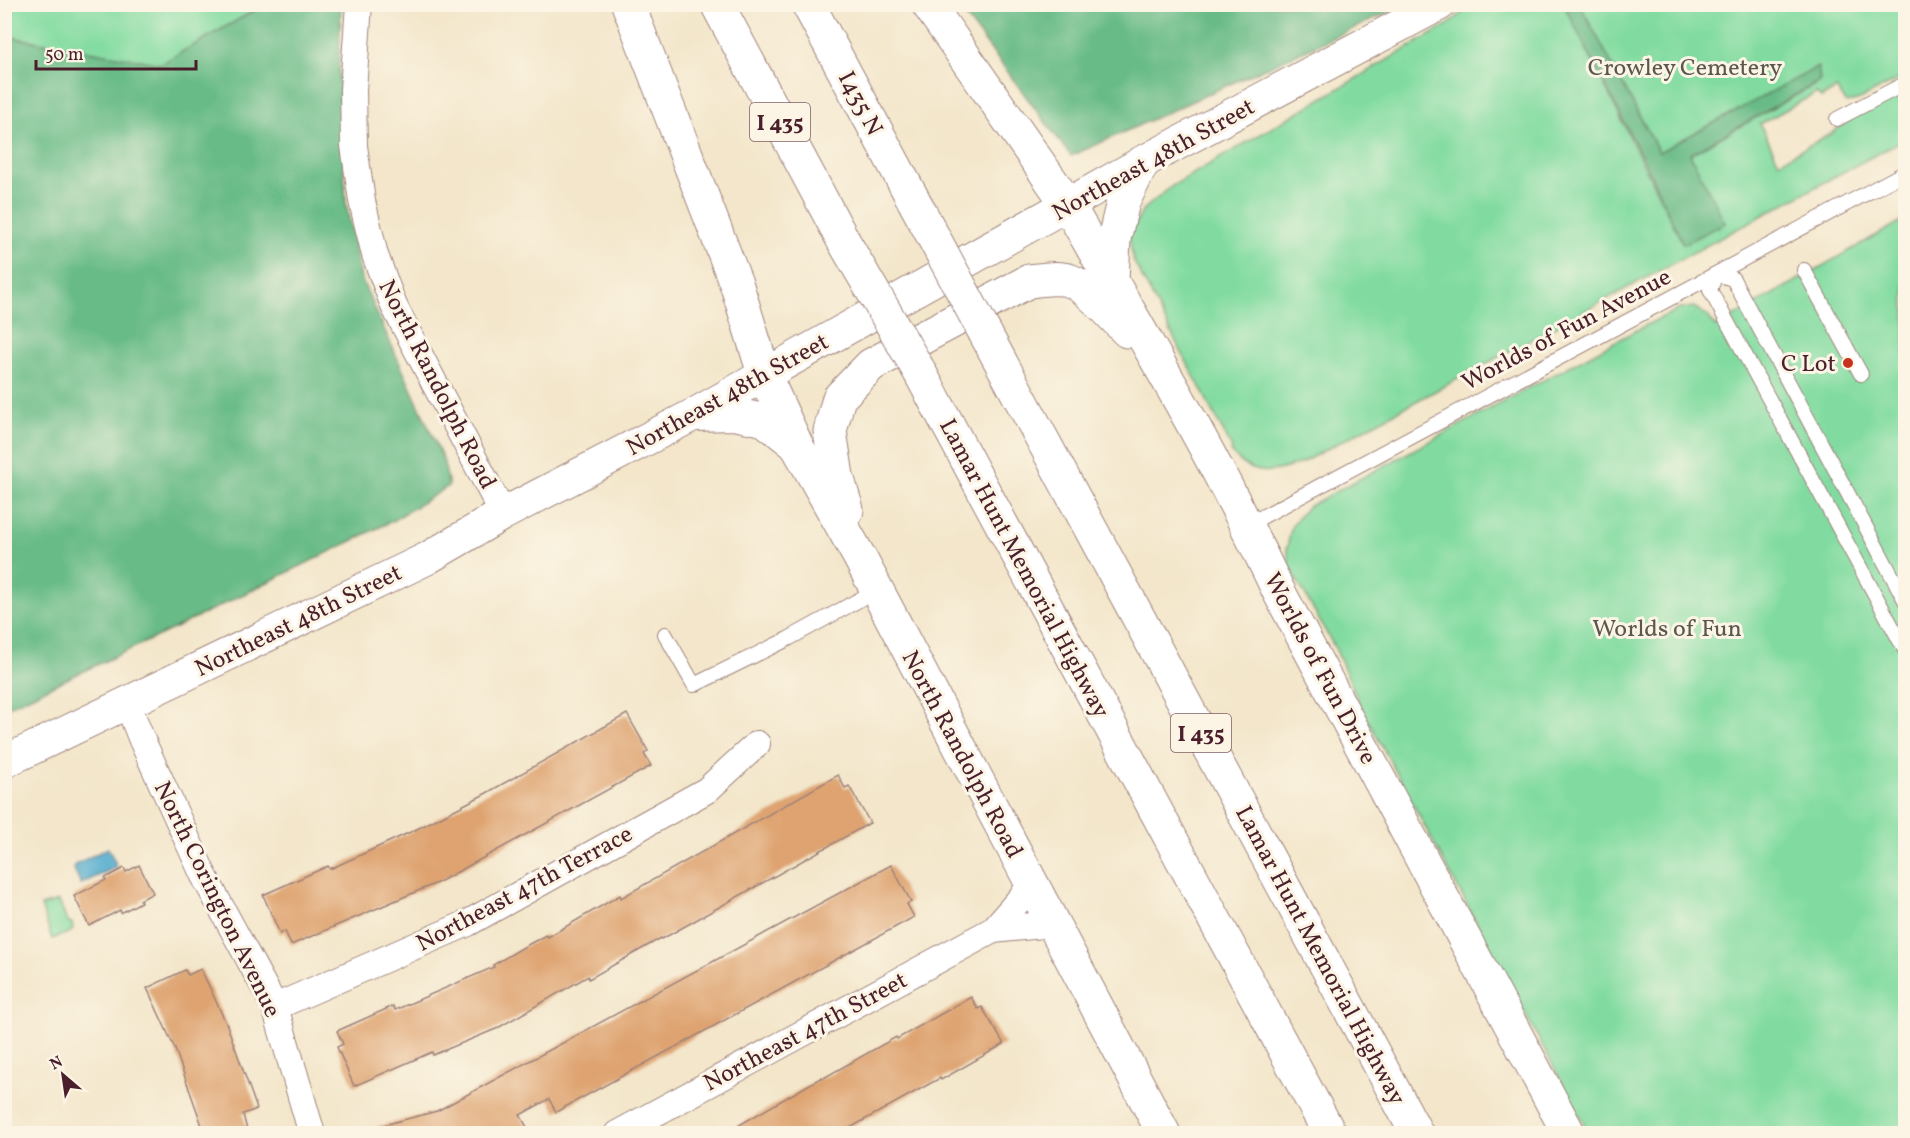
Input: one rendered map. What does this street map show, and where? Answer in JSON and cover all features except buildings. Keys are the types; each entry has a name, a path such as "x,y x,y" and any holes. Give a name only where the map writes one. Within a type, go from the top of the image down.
{"main road":[{"name":"North Randolph Road","path":"628,4 737,286 764,374 797,446 877,590 1161,1132"},
{"name":"Lamar Hunt Memorial Highway","path":"717,4 843,240 918,369 1330,1134"},
{"name":"I435 N","path":"808,4 985,333"},
{"name":"Worlds of Fun Drive","path":"928,4 1068,205 1160,364 1569,1134"},
{"path":"1112,280 1114,239 1123,202 1143,162"},
{"path":"860,558 837,476 830,431 839,398 871,365 1021,285 1053,278 1072,281 1097,300 1160,364"},
{"name":"Lamar Hunt Memorial Highway","path":"985,333 1417,1134"}],"street":[{"name":"North Randolph Road","path":"359,4 353,90 354,146 362,201 375,255 394,306 503,514"},
{"name":"Northeast 48th Street","path":"4,762 426,559 503,514 693,415 1143,162 1440,4"},
{"path":"693,415 734,414 764,420 797,446"},
{"name":"North Corington Avenue","path":"127,702 203,874 275,1007 312,1134"},
{"name":"Northeast 47th Terrace","path":"275,1007 478,917 707,790 757,744"},
{"name":"Northeast 47th Street","path":"617,1134 993,930 1032,885"},
{"name":"Northeast 47th Street","path":"993,930 1052,924"}],"lane":[{"path":"1837,119 1905,83"},
{"name":"Worlds of Fun Avenue","path":"1247,525 1905,172"},
{"path":"1804,270 1861,374"},
{"path":"1905,602 1733,279 1716,274 1710,290 1905,652"},
{"path":"665,634 694,685 788,639 877,590"}],"green space":[{"path":"20,4 264,5 161,64 5,36 4,13"},
{"name":"Crowley Cemetery","path":"1472,4 1564,4 1683,244 1725,223 1689,155 1820,82 1818,68 1659,152 1580,5 1868,4 1872,10 1882,5 1905,5 1905,76 1857,101 1847,103 1836,89 1821,98 1816,93 1760,124 1779,162 1830,134 1857,115 1905,90 1905,139 1301,463 1272,471 1247,467 1231,452 1232,448 1133,260 1129,235 1143,210 1172,186 1449,24"},
{"path":"264,5 341,5 339,74 346,204 361,278 443,459 449,486 392,521 171,630 5,708 4,36 161,64"},
{"path":"957,5 1405,5 1071,156"},
{"path":"1564,5 1580,5 1659,152 1818,67 1820,81 1690,154 1725,223 1683,244 1645,163"},
{"name":"Worlds of Fun","path":"1905,219 1905,1133 1589,1133 1362,709 1336,650 1290,568 1287,548 1292,525 1307,507 1650,323 1680,309 1694,307 1708,316 1715,327"},
{"path":"59,901 67,922 72,923 73,929 71,932 52,939 41,906"}],"water":[{"path":"108,848 116,867 81,884 74,869 76,864"}],"place":[{"name":"C Lot","path":"1848,363"}]}
